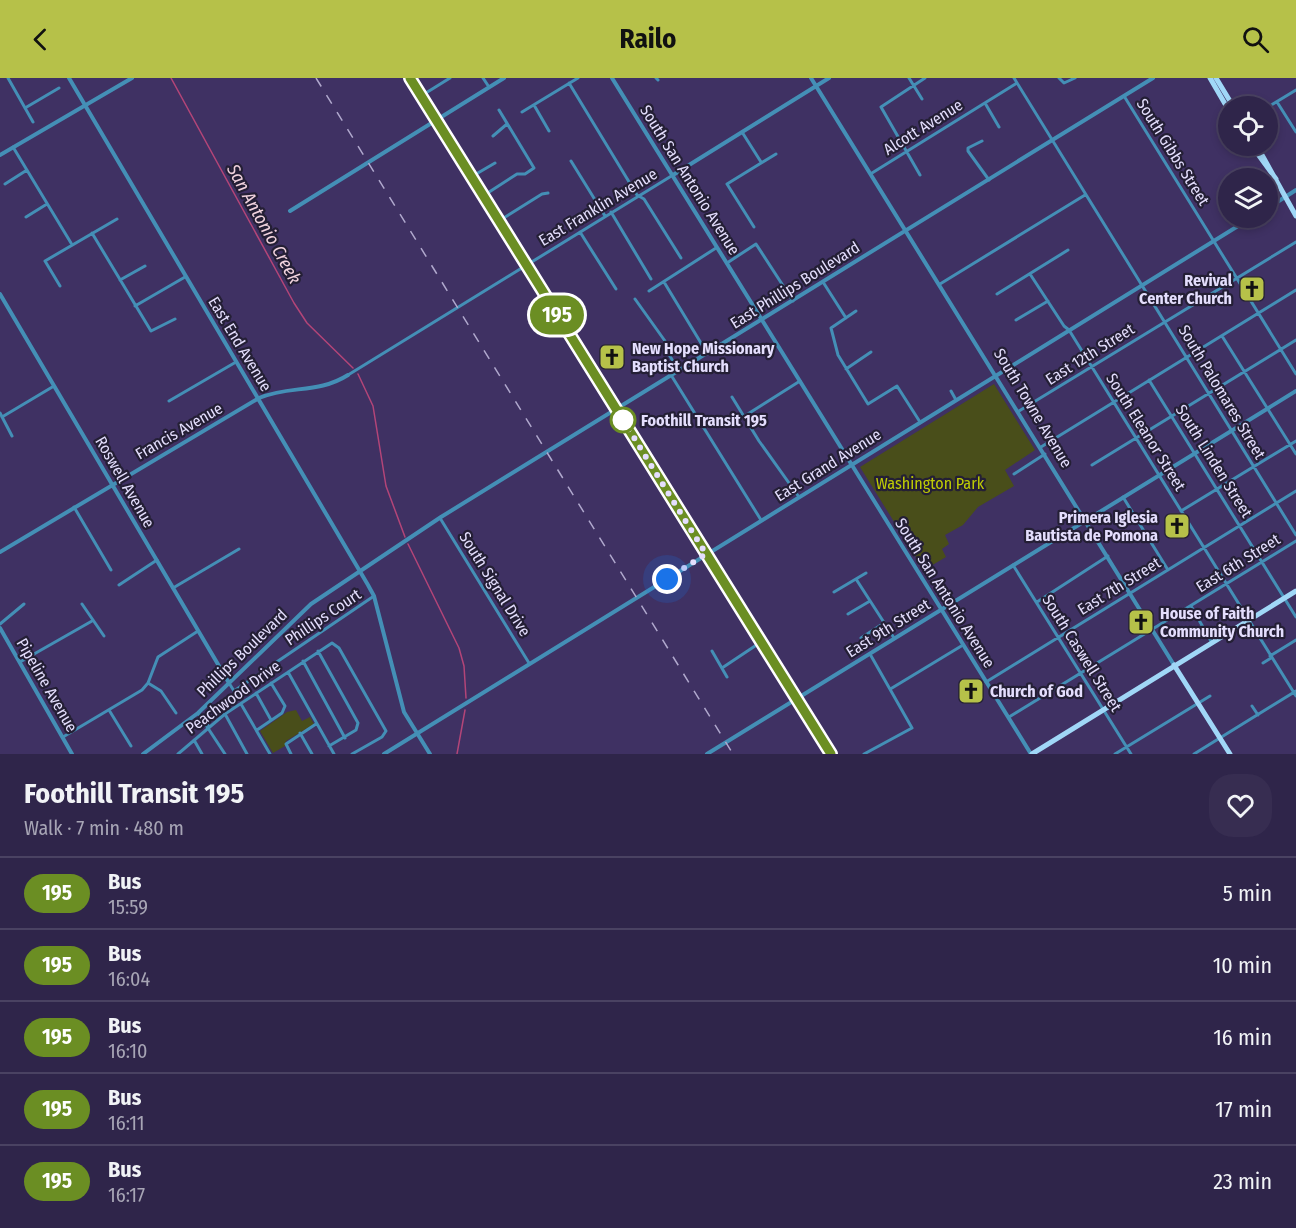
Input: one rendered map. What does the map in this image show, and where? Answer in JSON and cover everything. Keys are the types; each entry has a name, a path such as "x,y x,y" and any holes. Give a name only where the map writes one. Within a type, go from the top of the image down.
{"main road":[{"path":"410,78 831,754"},
{"path":"1214,79 1226,96"},
{"path":"1214,79 1222,96"},
{"path":"1278,182 1296,213"},
{"path":"1031,754 1296,591"},
{"name":"South Towne Avenue","path":"1174,665 1230,754"}],"street":[{"path":"8,78 33,122"},
{"name":"East End Avenue","path":"69,78 374,596 404,712 430,754"},
{"path":"0,155 132,78"},
{"path":"421,96 450,78"},
{"path":"483,78 489,87"},
{"path":"290,211 504,78"},
{"path":"522,112 578,78"},
{"name":"South San Antonio Avenue","path":"612,78 1031,754"},
{"name":"South Towne Avenue","path":"811,78 997,375 1174,665"},
{"name":"East Franklin Avenue","path":"348,375 829,78"},
{"path":"909,78 922,99"},
{"path":"920,175 881,107 925,78"},
{"name":"South Palomares Street","path":"1014,78 1296,535"},
{"path":"1059,78 1064,83 1075,78"},
{"name":"East Phillips Boulevard","path":"360,570 440,518 1153,78"},
{"path":"569,83 638,195 644,199 681,258"},
{"name":"Alcott Avenue","path":"872,173 1017,83"},
{"path":"25,108 59,88"},
{"path":"1278,101 1296,90"},
{"name":"South Gibbs Street","path":"1124,96 1182,194 1296,374"},
{"path":"985,103 999,127"},
{"path":"1278,104 1296,132"},
{"path":"534,105 549,131"},
{"path":"483,196 517,174 525,174 534,168 499,110"},
{"path":"493,136 507,124"},
{"path":"742,132 761,162"},
{"path":"982,141 968,148 968,151 988,180"},
{"path":"13,147 72,244"},
{"path":"754,227 727,184 776,154"},
{"path":"571,160 605,216"},
{"path":"471,177 495,163"},
{"path":"6,184 27,170"},
{"path":"1278,201 1296,190"},
{"path":"499,221 542,194 548,193"},
{"path":"940,284 1085,195"},
{"path":"26,217 47,204"},
{"path":"611,212 651,279"},
{"path":"60,286 45,261 117,219"},
{"name":"East Grand Avenue","path":"384,754 1234,228"},
{"path":"580,232 616,289"},
{"path":"92,233 151,332 175,319"},
{"name":"East 12th Street","path":"1019,411 1296,242"},
{"path":"727,263 756,244 793,301"},
{"path":"649,291 664,282 665,278 717,248"},
{"path":"997,294 1068,250"},
{"path":"120,280 145,266"},
{"name":"South Eleanor Street","path":"1030,274 1064,326 1069,330 1295,695"},
{"path":"135,306 185,277"},
{"path":"664,282 707,353"},
{"path":"824,282 846,318"},
{"path":"1041,447 1296,291"},
{"name":"Roswell Avenue","path":"0,294 229,683"},
{"path":"635,299 665,341 666,348 679,370"},
{"path":"1016,320 1048,301"},
{"path":"856,311 831,328 838,355 846,369 868,404 897,386 920,422"},
{"path":"1222,336 1296,454"},
{"path":"1092,465 1296,340"},
{"path":"846,369 871,352"},
{"path":"170,401 236,362"},
{"name":"Francis Avenue","path":"0,552 259,399 278,391 328,387 348,375"},
{"path":"671,375 761,520"},
{"name":"South Linden Street","path":"1149,380 1296,617"},
{"path":"743,417 800,381"},
{"path":"12,436 1,415 54,386"},
{"path":"951,391 956,400"},
{"name":"East 9th Street","path":"707,754 1296,391"},
{"path":"732,397 743,417 799,496"},
{"path":"1181,511 1296,441"},
{"path":"1014,474 1045,454"},
{"name":"East 7th Street","path":"986,682 1296,491"},
{"path":"1123,497 1168,570"},
{"path":"74,507 111,570"},
{"name":"South Signal Drive","path":"440,518 529,663"},
{"name":"East 6th Street","path":"1009,717 1296,541"},
{"path":"173,588 239,549"},
{"path":"1036,602 1108,556"},
{"path":"119,585 157,560"},
{"name":"South Caswell Street","path":"1013,565 1131,754"},
{"name":"Phillips Boulevard","path":"143,754 199,714 292,620 360,570"},
{"path":"834,592 866,573"},
{"path":"856,579 894,638"},
{"name":"Phillips Court","path":"229,683 234,691 374,596"},
{"path":"848,614 870,601"},
{"path":"0,624 24,604"},
{"path":"82,604 104,636"},
{"path":"1191,606 1212,643"},
{"path":"20,662 92,621"},
{"path":"861,638 884,623"},
{"name":"Pipeline Avenue","path":"0,628 72,754"},
{"path":"63,737 136,694 148,683 158,657 198,631"},
{"path":"1263,663 1296,640"},
{"path":"722,668 761,642"},
{"name":"Peachwood Drive","path":"178,753 208,726 332,643 339,648 386,731 382,737 352,754"},
{"path":"892,688 963,645"},
{"path":"318,651 358,723 356,730 329,746"},
{"path":"712,651 727,677"},
{"path":"864,754 912,728 891,692 892,688 870,654"},
{"path":"303,661 345,738"},
{"path":"288,672 334,754"},
{"path":"148,683 161,691 176,713"},
{"path":"257,730 282,713 285,706 271,683"},
{"path":"256,693 272,720"},
{"path":"1194,754 1295,695"},
{"path":"1115,754 1210,696"},
{"path":"241,703 270,754"},
{"path":"1252,706 1258,715"},
{"path":"109,710 131,746"},
{"path":"199,714 225,754"},
{"path":"225,714 247,754"},
{"path":"291,754 286,744 316,724"},
{"path":"300,733 312,754"},
{"path":"194,740 202,754"}],"green space":[{"name":"Washington Park","path":"994,384 1035,450 1005,470 1014,486 978,507 963,525 945,535 949,544 942,549 946,557 924,570 860,467"},
{"path":"296,710 302,721 310,717 314,724 286,741 285,746 273,753 260,731 287,712"}],"waterway":[{"name":"San Antonio Creek","path":"171,78 294,303 307,323 353,368"},
{"name":"San Antonio Creek","path":"358,374 373,406 386,486 405,537"},
{"name":"San Antonio Creek","path":"408,544 459,648 464,666 466,698"},
{"name":"San Antonio Creek","path":"457,754 465,710"}],"railway":[{"path":"316,78 733,754"}],"bus line":[{"name":"195","path":"410,78 831,754"}],"place":[{"name":"Revival Center Church","path":"1252,289"},
{"name":"New Hope Missionary Baptist Church","path":"612,357"},
{"name":"Foothill Transit 195","path":"623,420"},
{"name":"Primera Iglesia Bautista de Pomona","path":"1177,526"},
{"name":"House of Faith Community Church","path":"1141,622"},
{"name":"Church of God","path":"971,691"}],"route":[{"path":"623,420 706,554 667,579"}]}
